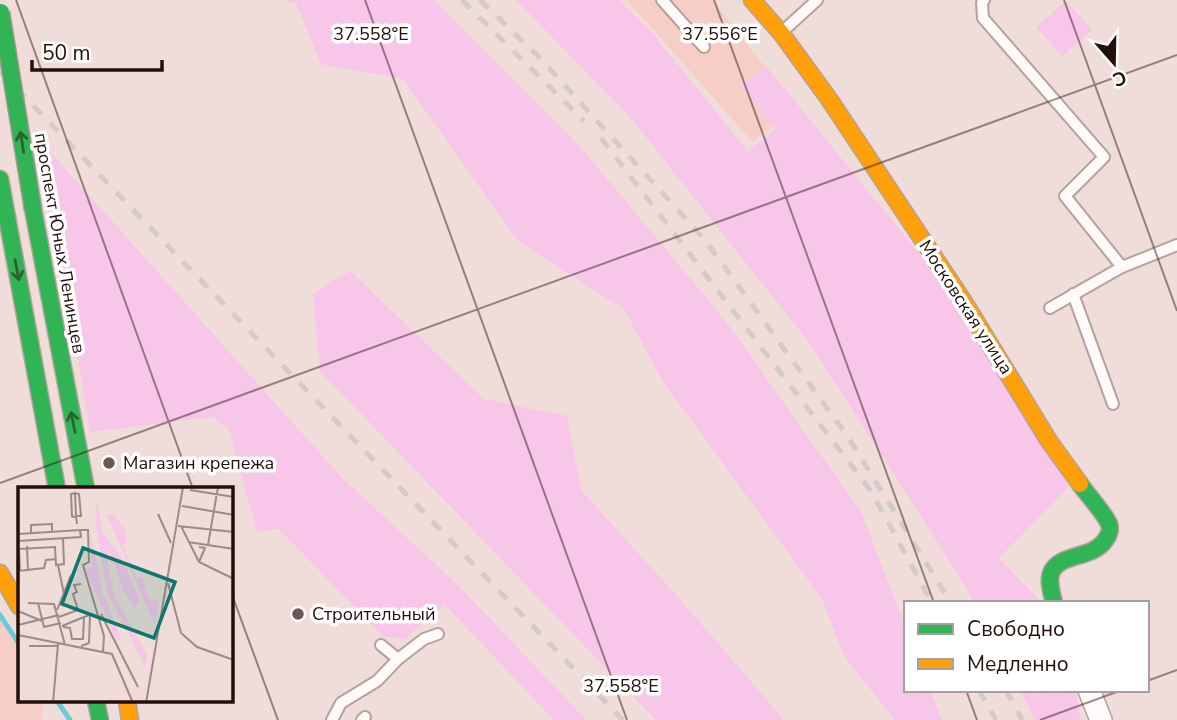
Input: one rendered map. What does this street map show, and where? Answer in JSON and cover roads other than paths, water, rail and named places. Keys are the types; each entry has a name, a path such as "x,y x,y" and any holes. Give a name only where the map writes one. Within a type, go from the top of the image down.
{"street":[{"name":"Московская улица","path":"752,0 781,33 830,99 977,323 1048,441 1109,524 1108,537 1100,547 1055,566 1049,576 1049,589 1053,601"},
{"name":"проспект Юных Ленинцев","path":"1,8 33,209 86,487"},
{"path":"0,179 57,487"},
{"path":"0,573 18,604"},
{"path":"1089,692 1101,720"},
{"path":"88,702 100,719 130,719"}],"lane":[{"path":"662,0 704,47"},
{"path":"781,33 817,0"},
{"path":"984,0 983,18 1104,157 1065,196 1122,267"},
{"path":"1049,308 1122,267 1177,245"},
{"path":"1073,294 1113,404"},
{"path":"331,720 341,704 377,681 398,659 424,639 438,634"},
{"path":"381,645 398,659"}],"waterway":[{"path":"0,615 18,642"},
{"path":"58,702 70,720"}],"railway":[{"path":"462,0 584,121"},
{"path":"480,0 538,56 705,240 848,437 950,601"},
{"path":"0,71 623,720"},
{"path":"601,138 871,491 931,601"},
{"path":"980,692 996,720"},
{"path":"1007,692 1022,720"}],"place":[{"name":"Магазин крепежа","path":"109,463"},
{"name":"Строительный","path":"298,614"}]}
